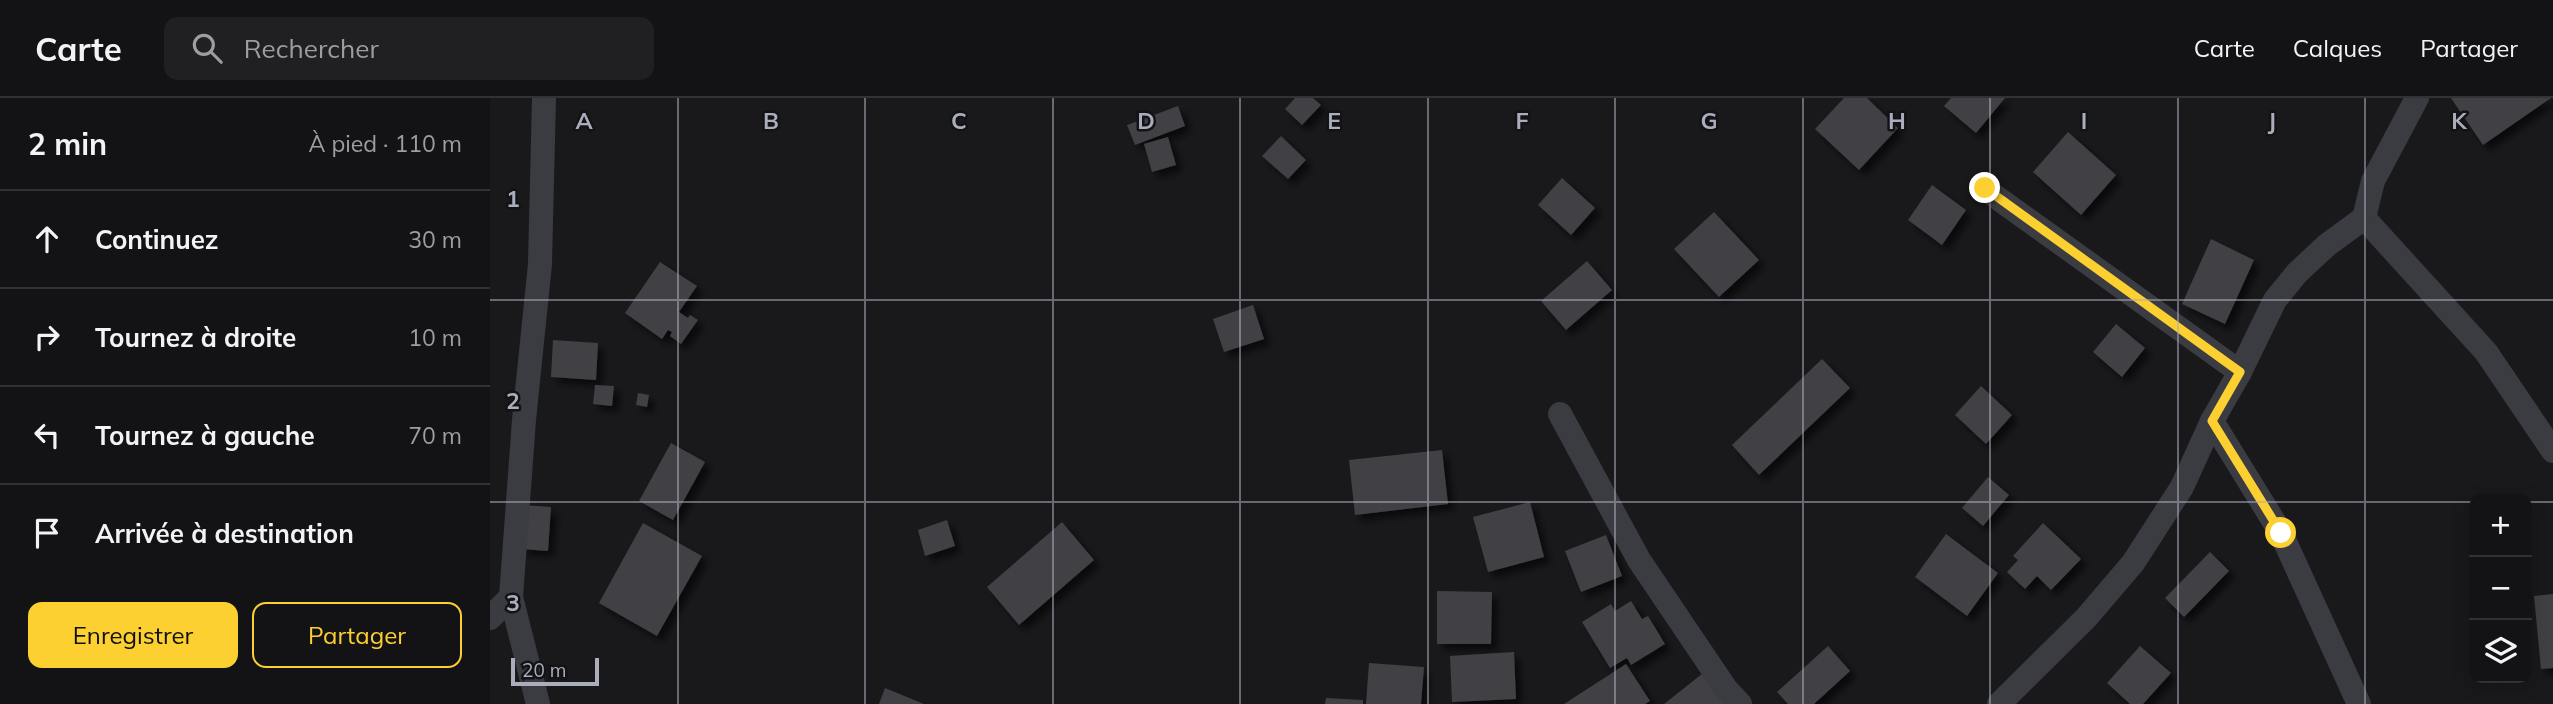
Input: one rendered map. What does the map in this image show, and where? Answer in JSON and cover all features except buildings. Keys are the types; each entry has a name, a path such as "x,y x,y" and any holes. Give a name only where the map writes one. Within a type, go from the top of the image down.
{"street":[{"path":"538,704 511,597 524,420 540,264 544,98"},
{"path":"1999,704 2086,618 2133,563 2182,487 2212,421 2240,372 2275,300 2297,273 2327,245 2364,218 2373,181 2417,98"},
{"path":"1985,188 2240,372"},
{"path":"2364,218 2486,352 2553,451"},
{"path":"1560,414 1639,560 1726,689 1740,704"},
{"path":"2212,421 2281,533 2359,704"},
{"path":"490,618 511,597"}],"route":[{"path":"1985,188 2240,372 2212,421 2281,533"}]}
